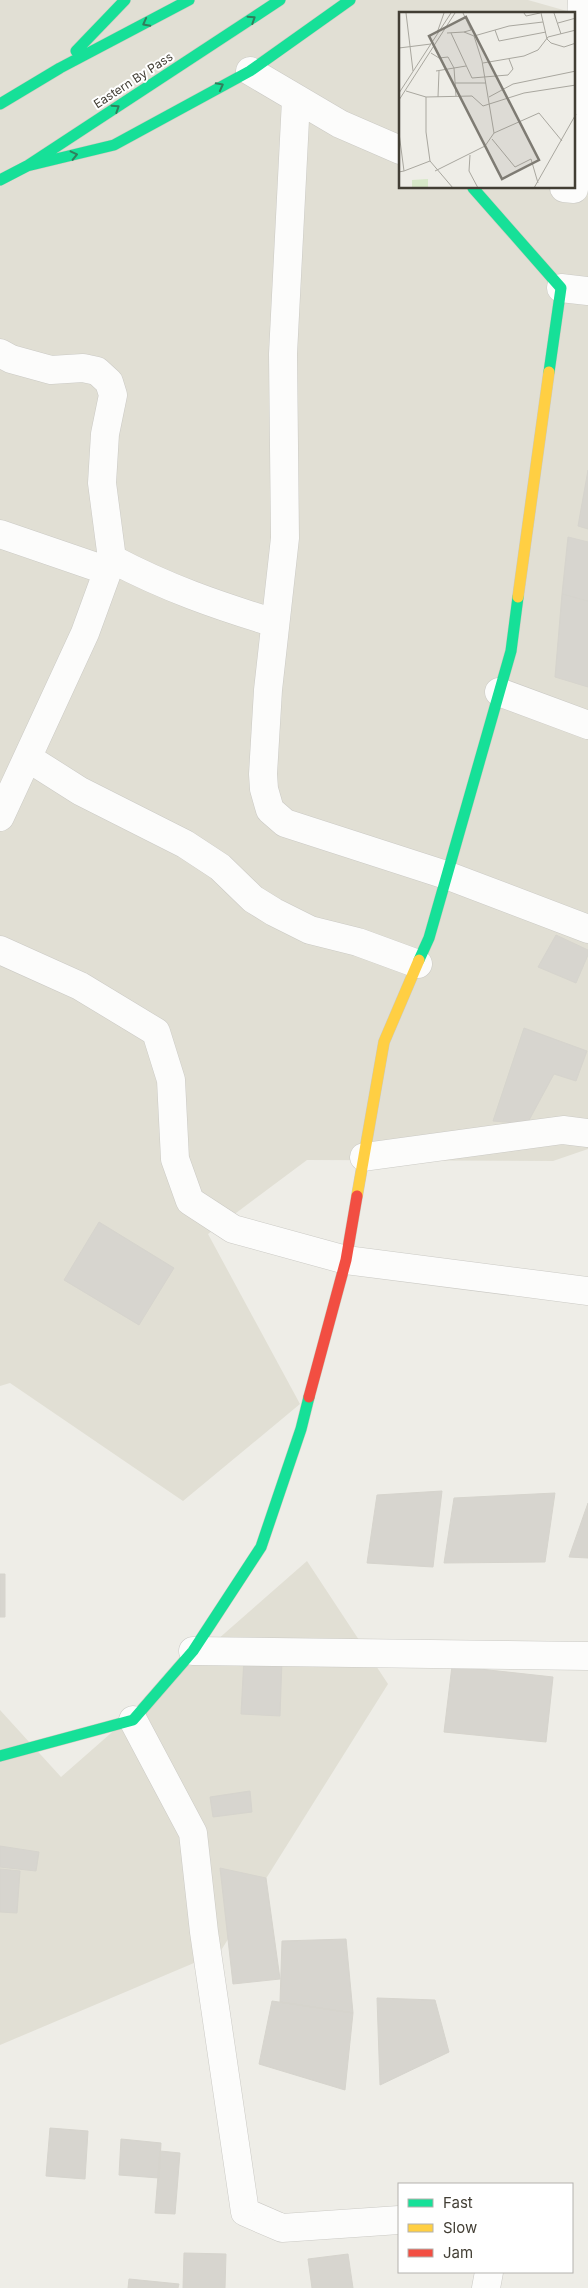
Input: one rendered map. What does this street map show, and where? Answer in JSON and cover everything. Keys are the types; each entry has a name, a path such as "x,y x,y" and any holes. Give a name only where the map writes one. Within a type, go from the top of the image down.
{"street":[{"path":"60,68 125,0"},
{"path":"0,104 60,68 189,0"},
{"name":"Eastern By Pass","path":"0,180 27,166 280,0"},
{"path":"27,166 114,145 250,71 350,0"},
{"path":"576,163 584,57 582,0"},
{"path":"250,71 296,100 340,124 399,150"},
{"path":"296,100 283,354 286,538 268,690 263,774 264,789 270,810 285,822 446,875 588,930"},
{"path":"474,189 561,288 588,291"},
{"path":"0,1756 133,1720 193,1650 261,1547 301,1429 346,1260 384,1042 429,938 511,651 561,288"},
{"path":"0,353 11,359 50,370 84,368 97,372 109,382 113,395 105,434 102,483 110,565 85,633 0,817"},
{"path":"0,534 110,565 143,576 204,601 275,623"},
{"path":"499,692 588,725"},
{"path":"28,758 80,790 185,844 220,867 253,899 274,912 310,930 358,942 418,964"},
{"path":"0,950 80,986 156,1032 171,1080 175,1159 190,1201 234,1229 346,1260 588,1290"},
{"path":"364,1157 563,1130 588,1133"},
{"path":"193,1650 267,1653 588,1656"},
{"path":"133,1720 193,1833 204,1932 245,2212 282,2228 398,2220"},
{"path":"486,2288 489,2273"}],"shaded area":[{"path":"0,0 528,0 570,12 399,12 399,189 576,189 576,14 588,17 588,1149 553,1161 307,1160 208,1234 300,1404 183,1501 10,1383 0,1386"},
{"path":"307,1561 388,1684 220,1952 0,2045 0,1710 61,1777"}],"building":[{"path":"588,470 588,529 578,526"},
{"path":"568,537 588,542 588,601 562,594"},
{"path":"562,594 588,601 588,687 555,677"},
{"path":"556,935 588,950 588,955 576,983 538,967"},
{"path":"524,1028 587,1051 576,1081 554,1074 527,1124 493,1121"},
{"path":"99,1222 174,1268 139,1325 64,1280"},
{"path":"442,1491 433,1567 367,1563 377,1495"},
{"path":"555,1493 545,1562 444,1563 454,1498"},
{"path":"588,1503 588,1558 569,1557"},
{"path":"0,1574 5,1574 5,1617 0,1617"},
{"path":"244,1658 282,1660 280,1716 241,1714"},
{"path":"452,1666 553,1677 546,1742 444,1732"},
{"path":"250,1791 252,1812 213,1817 210,1797"},
{"path":"0,1846 39,1852 36,1871 0,1867"},
{"path":"220,1868 266,1878 280,1979 233,1984"},
{"path":"0,1869 20,1871 17,1913 0,1912"},
{"path":"346,1939 353,2013 280,2002 282,1941"},
{"path":"377,1998 435,2000 449,2052 380,2085"},
{"path":"272,2001 353,2013 345,2090 259,2064"},
{"path":"50,2128 88,2131 85,2179 46,2176"},
{"path":"121,2139 161,2143 159,2178 119,2175"},
{"path":"160,2151 180,2153 175,2214 155,2213"},
{"path":"184,2253 226,2254 225,2288 183,2288"},
{"path":"348,2254 353,2288 312,2288 308,2259"},
{"path":"129,2279 179,2284 178,2288 128,2288"}],"traffic: fast":[{"path":"76,51 125,0"},
{"path":"0,104 60,68 189,0"},
{"path":"0,180 27,166 280,0"},
{"path":"27,166 114,145 250,71 350,0"},
{"path":"474,189 561,288 549,372"},
{"path":"419,960 429,938 511,651 518,597"},
{"path":"0,1756 133,1720 193,1651 261,1547 301,1429 309,1397"}],"traffic: slow":[{"path":"518,597 549,372"},
{"path":"357,1196 384,1042 419,960"}],"traffic: jam":[{"path":"309,1397 346,1260 357,1196"}]}
